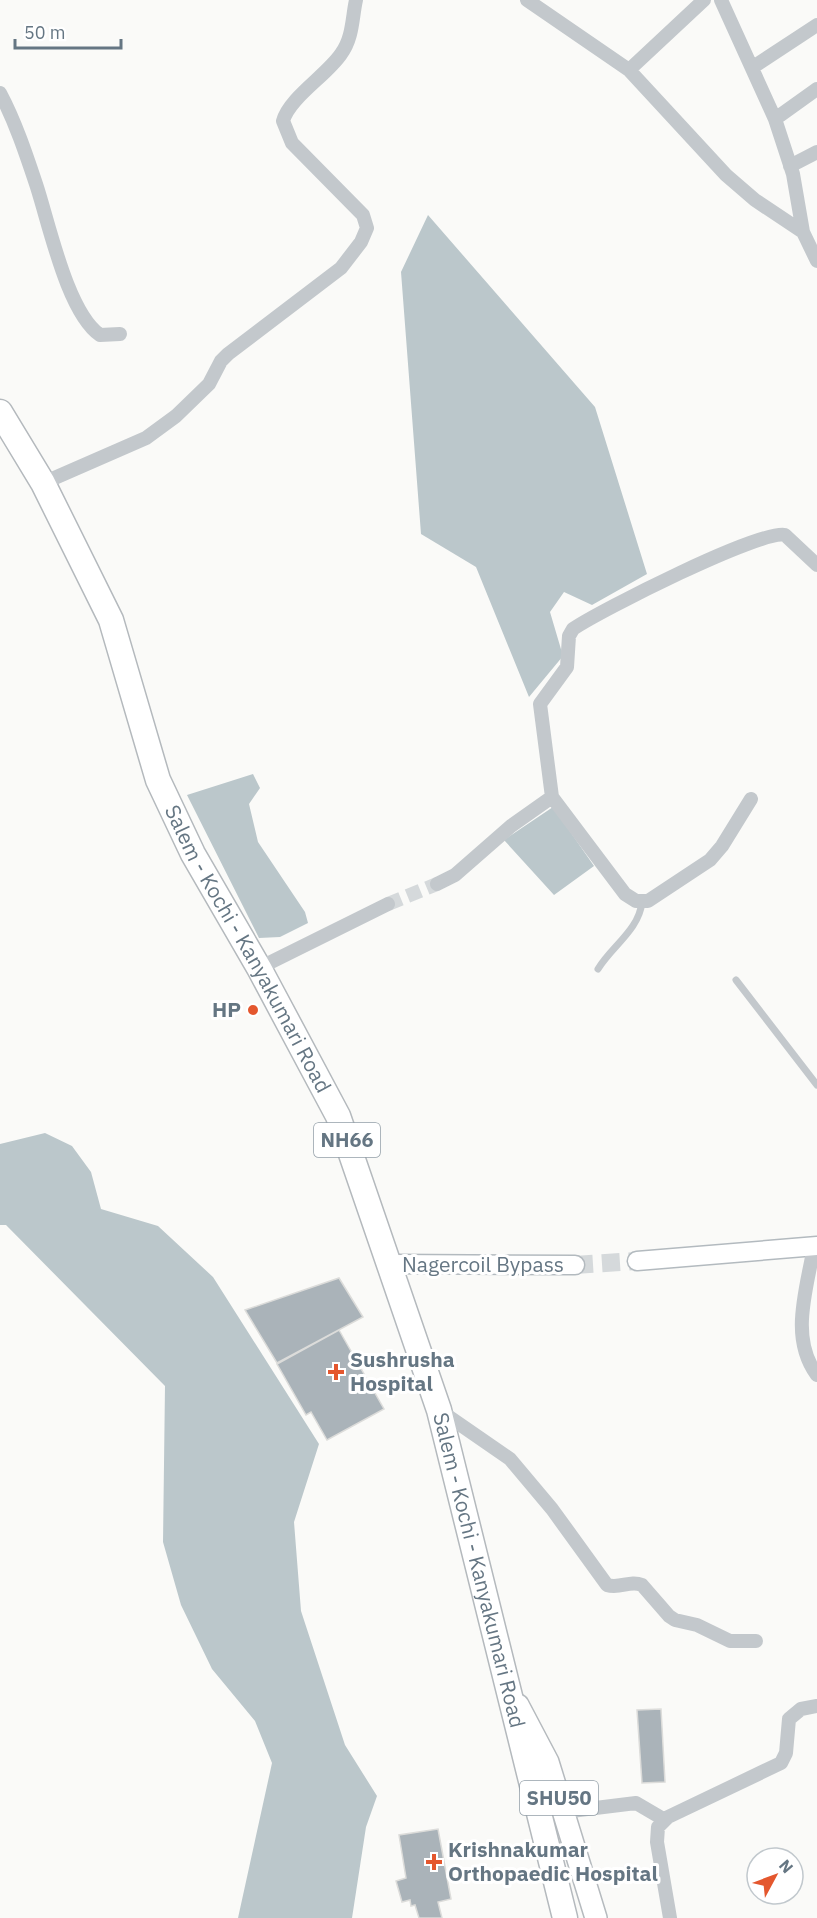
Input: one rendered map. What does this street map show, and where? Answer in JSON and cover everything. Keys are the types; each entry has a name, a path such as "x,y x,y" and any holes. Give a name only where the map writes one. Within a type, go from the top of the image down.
{"highway":[{"name":"Salem - Kochi - Kanyakumari Road","path":"0,412 43,483 111,620 158,780 193,854 260,969 338,1116 391,1264 439,1410 565,1918"}],"main road":[{"path":"637,1261 816,1246"},
{"name":"Nagercoil Bypass","path":"391,1264 575,1265"},
{"name":"SHU50","path":"507,1684 548,1762 596,1918"}],"street":[{"path":"43,483 146,438 204,390 221,361 228,354 340,268 361,242 367,228 364,218 292,143 283,121 292,106 337,60 346,47 356,0"},
{"path":"527,0 629,70 726,175 755,200 803,232"},
{"path":"629,70 704,0"},
{"path":"721,0 775,119 790,166 803,232 817,261"},
{"path":"753,67 817,25"},
{"path":"775,119 817,89"},
{"path":"0,93 35,181 72,296 92,330 105,337 120,334"},
{"path":"790,166 817,152"},
{"path":"751,799 722,846 710,860 648,901 642,902 625,894 552,796 540,704 567,667 569,636 573,629 698,564 776,534 785,535 817,565"},
{"path":"437,884 455,875 511,826 552,796"},
{"path":"260,969 388,904"},
{"path":"816,1246 801,1336 803,1351 817,1375"},
{"path":"439,1410 510,1459 552,1509 607,1585 620,1586 635,1582 642,1585 675,1620 697,1625 730,1641 756,1641"},
{"path":"670,1918 657,1842 658,1827 665,1820 781,1763 786,1753 789,1719 801,1709 817,1706"},
{"path":"563,1812 636,1803 665,1820"}],"lane":[{"path":"598,969 612,947 638,920 642,902"},
{"path":"736,980 817,1085"}],"shaded area":[{"path":"428,215 595,407 647,574 592,605 564,592 550,612 563,656 529,697 476,567 421,534 401,272"},
{"path":"253,774 260,788 249,804 258,842 305,912 308,923 280,937 259,938 187,795"},
{"path":"553,807 594,866 554,895 504,840"},
{"path":"45,1133 72,1146 91,1172 101,1209 158,1226 213,1277 319,1444 294,1522 301,1611 345,1745 377,1796 366,1827 352,1918 238,1918 272,1763 255,1721 212,1669 181,1605 163,1542 165,1386 6,1225 0,1225 0,1144"}],"building":[{"path":"339,1278 363,1317 277,1363 245,1310"},
{"path":"339,1330 384,1409 327,1440 311,1412 306,1415 277,1364"},
{"path":"661,1709 665,1782 642,1783 637,1710"},
{"path":"438,1829 451,1899 438,1902 442,1918 419,1918 415,1905 411,1906 410,1900 402,1902 396,1881 406,1878 399,1835"}],"tunnel":[{"path":"388,904 437,884"},
{"path":"575,1265 637,1261"}],"place":[{"name":"HP","path":"253,1010"},
{"name":"Sushrusha Hospital","path":"336,1372"},
{"name":"Krishnakumar Orthopaedic Hospital","path":"434,1862"}]}
